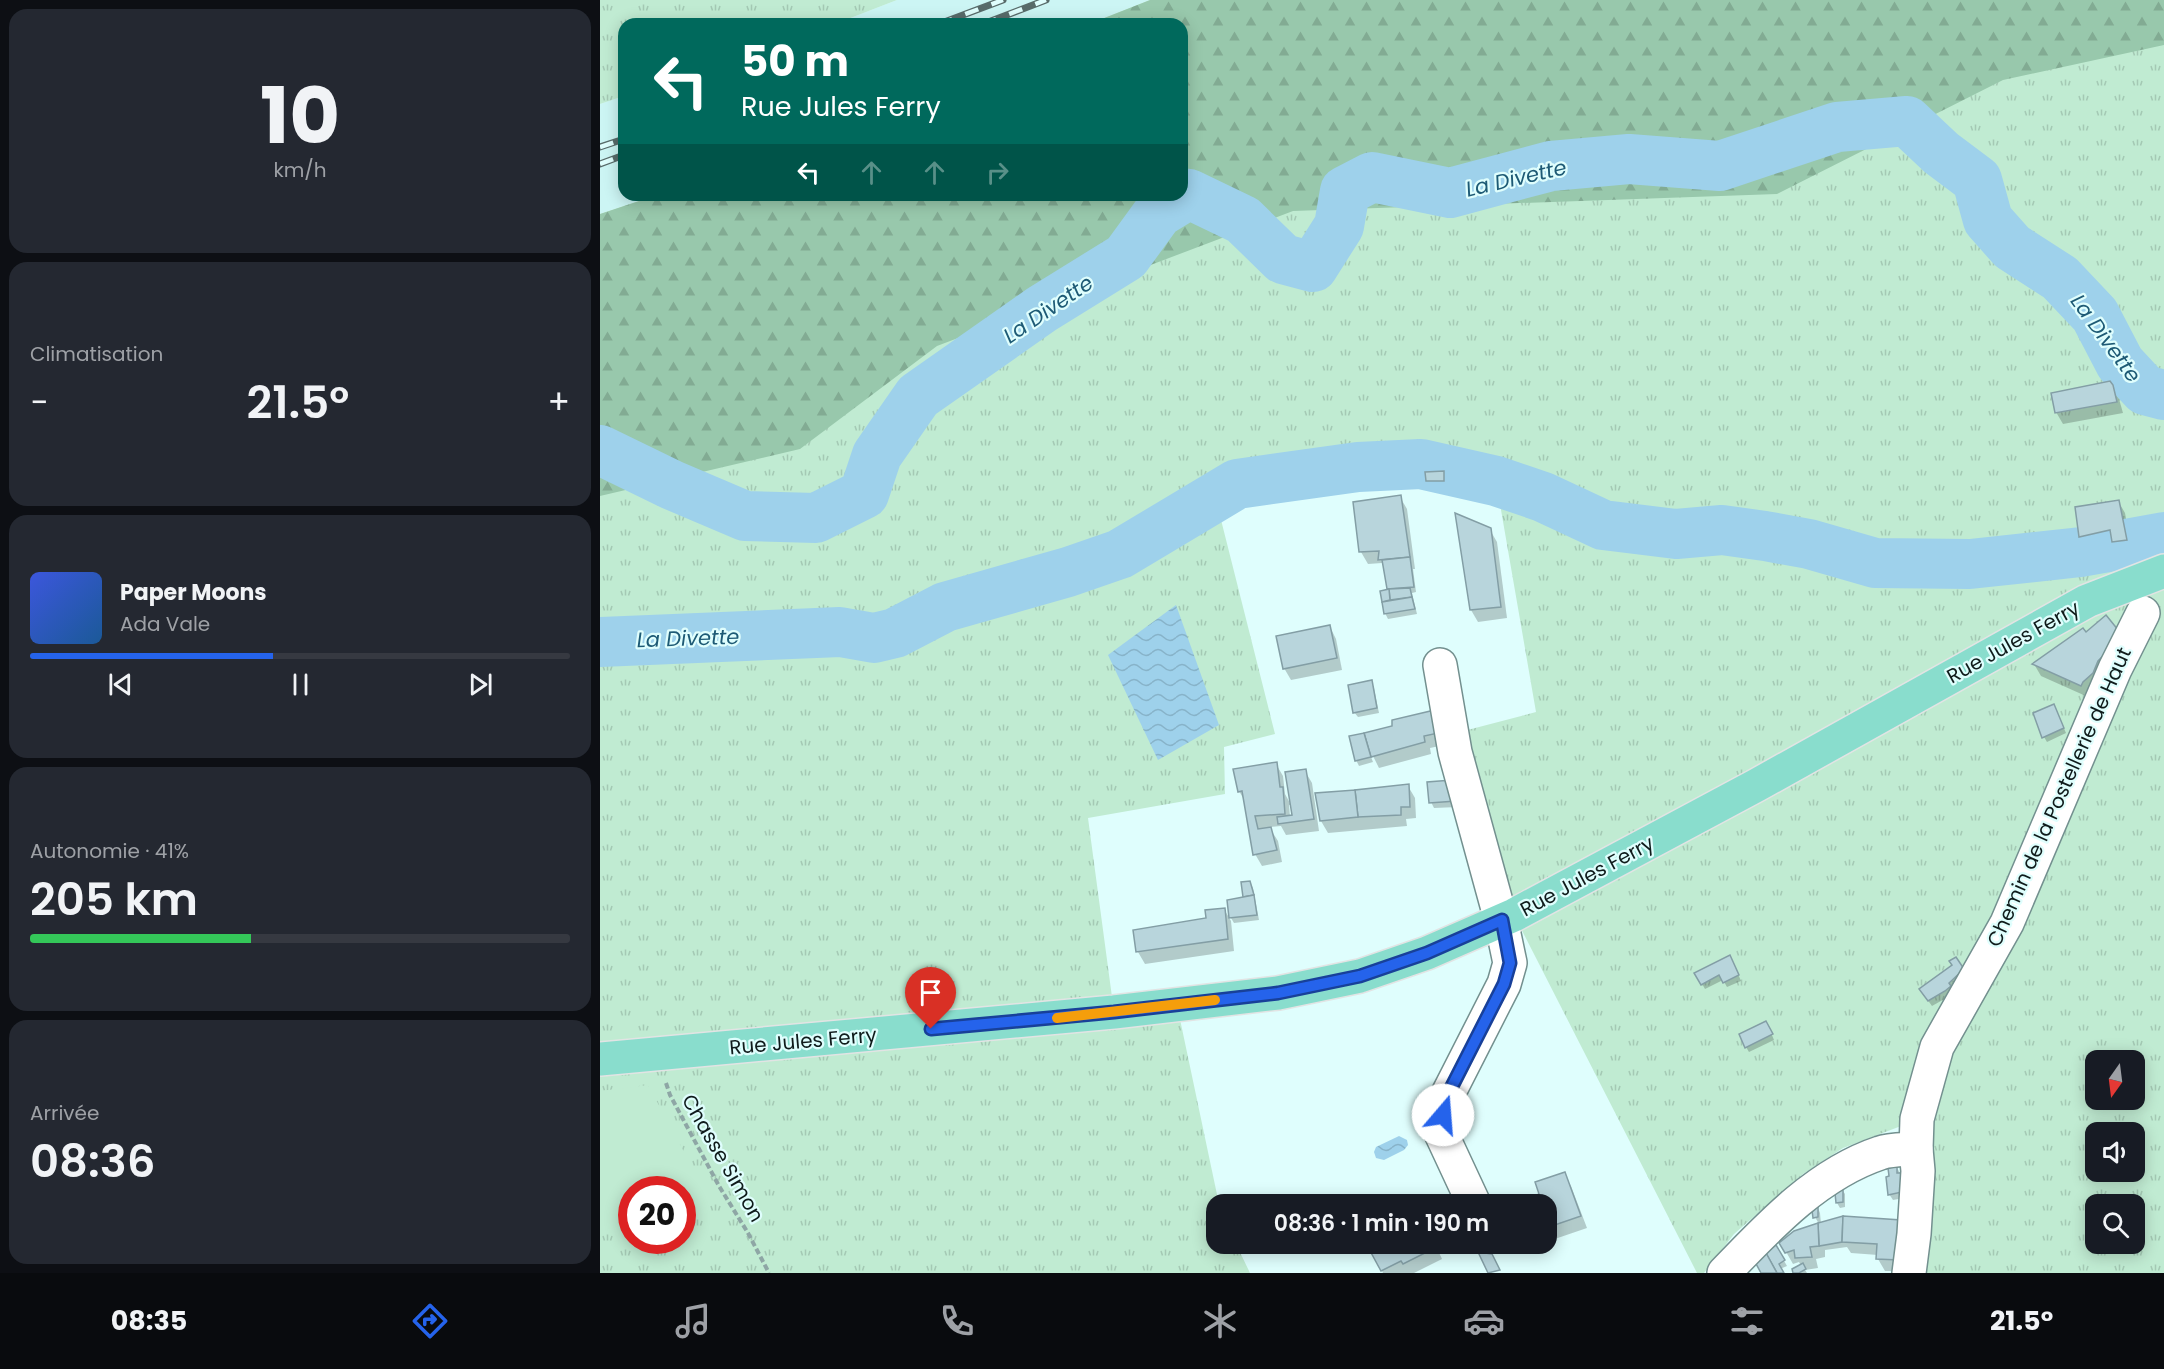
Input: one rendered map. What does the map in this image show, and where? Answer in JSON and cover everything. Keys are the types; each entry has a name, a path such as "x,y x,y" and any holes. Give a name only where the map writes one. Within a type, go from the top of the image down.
{"main road":[{"name":"Rue Jules Ferry","path":"600,1059 1114,1012 1278,993 1360,976 1427,953 1502,920 1756,785 2087,601 2164,571"}],"street":[{"name":"Chemin de la Postellerie de Haut","path":"1909,1273 1918,1182 1917,1119 1937,1047 2007,923 2115,669 2143,613"},
{"path":"1440,665 1455,752 1502,920 1510,963 1504,984 1446,1098 1440,1131 1468,1194"},
{"path":"1724,1273 1760,1236 1815,1187 1858,1162 1882,1152 1916,1149"}],"path":[{"name":"Chasse Simon","path":"656,1054 670,1095 719,1186 770,1273"}],"shaded area":[{"path":"897,0 1150,0 1104,18 850,18"},
{"path":"618,98 618,201 639,201 600,214 600,104"}],"green space":[{"path":"600,0 897,0 850,18 618,18 618,98 600,104"},
{"path":"1150,0 2164,0 2164,1273 1909,1273 1917,1120 1843,1148 1803,1174 1734,1234 1704,1273 1697,1273 1514,915 1456,733 1536,712 1496,481 1421,464 1358,467 1238,484 1215,496 1275,734 1224,747 1225,794 1088,818 1114,1012 1177,1005 1217,1194 1206,1194 1206,1254 1241,1254 1250,1273 600,1273 600,214 639,201 1188,201 1188,18 1104,18"},
{"path":"1150,0 2164,0 2164,45 2003,80 1777,194 1293,211 937,346 800,449 600,496 600,214 639,201 1188,201 1188,18 1104,18"},
{"path":"648,1085 711,1202 696,1204 696,1176 618,1176 618,1214 600,1217 600,1091"}],"water":[{"path":"1176,605 1219,725 1158,760 1108,655"},
{"path":"1399,1136 1407,1140 1408,1145 1404,1150 1384,1160 1376,1158 1374,1152 1376,1147"}],"building":[{"path":"2110,381 2117,402 2055,413 2051,393"},
{"path":"1444,471 1444,481 1426,481 1425,472"},
{"path":"1401,495 1410,557 1378,560 1379,551 1359,552 1353,502"},
{"path":"2119,500 2127,540 2112,542 2110,530 2079,537 2075,507"},
{"path":"1455,513 1491,528 1501,607 1470,610"},
{"path":"1410,557 1414,587 1387,589 1382,560"},
{"path":"1410,588 1412,597 1390,600 1389,589"},
{"path":"1389,589 1390,600 1382,602 1380,591"},
{"path":"1412,597 1415,609 1384,614 1382,602"},
{"path":"2106,615 2123,636 2098,661 2093,673 2081,686 2032,664 2083,628 2086,632"},
{"path":"1330,625 1337,658 1283,669 1276,636"},
{"path":"1372,680 1377,708 1353,713 1348,685"},
{"path":"2054,704 2064,728 2042,738 2033,713"},
{"path":"1439,709 1443,732 1424,736 1425,742 1371,757 1364,733 1392,726 1392,720"},
{"path":"1364,733 1371,757 1355,761 1349,736"},
{"path":"1277,762 1280,787 1283,787 1285,814 1255,816 1258,829 1271,827 1277,850 1253,855 1242,791 1238,792 1233,769"},
{"path":"1306,769 1314,819 1278,824 1277,817 1292,815 1285,772"},
{"path":"1452,780 1456,801 1429,803 1427,782"},
{"path":"1409,784 1410,807 1401,807 1401,815 1358,817 1355,790"},
{"path":"1355,790 1358,817 1320,821 1315,793"},
{"path":"1250,881 1254,895 1243,897 1241,882"},
{"path":"1254,895 1257,915 1229,918 1227,900"},
{"path":"1225,908 1228,939 1136,952 1133,930 1206,918 1205,910"},
{"path":"1730,955 1739,975 1723,983 1719,975 1701,985 1694,973"},
{"path":"1956,957 1964,969 1949,983 1951,986 1928,1001 1919,989 1952,965 1949,961"},
{"path":"1766,1021 1773,1034 1745,1048 1739,1034"},
{"path":"1897,1166 1897,1173 1902,1173 1902,1192 1888,1195 1886,1177 1889,1176 1888,1168"},
{"path":"1565,1172 1581,1216 1557,1224 1557,1194 1539,1194 1535,1182"},
{"path":"1843,1187 1843,1202 1836,1203 1835,1193"},
{"path":"1818,1206 1818,1217 1813,1218 1812,1210"},
{"path":"1843,1216 1842,1242 1819,1246 1818,1223"},
{"path":"1843,1216 1901,1220 1899,1260 1876,1259 1877,1244 1842,1242"},
{"path":"1818,1223 1819,1246 1810,1247 1812,1257 1795,1258 1794,1250 1785,1253 1779,1243 1794,1231"},
{"path":"1776,1245 1785,1260 1779,1264 1784,1273 1777,1273 1766,1253"},
{"path":"1766,1253 1777,1273 1761,1273 1754,1260"},
{"path":"1372,1254 1423,1254 1403,1264 1401,1261 1381,1271"},
{"path":"1479,1254 1492,1254 1500,1270 1488,1273"},
{"path":"1803,1263 1806,1269 1793,1273 1792,1269"}],"waterway":[{"name":"La Divette","path":"1188,195 1243,220 1283,259 1313,267 1339,226 1345,191 1372,177 1450,193 1551,166 1629,159 1720,166 1837,127 1907,121 1941,153 1977,180 1988,220 2012,247 2060,278 2095,315 2120,363 2145,390 2164,395"},
{"name":"La Divette","path":"600,450 672,485 745,516 816,518 864,494 877,455 918,396 1042,309 1126,257 1158,213 1178,201"},
{"name":"La Divette","path":"600,642 840,632 874,638 895,633 945,607 1068,572 1120,554 1237,484 1358,467 1421,464 1496,481 1543,497 1603,525 1676,534 1722,530 1765,536 1809,544 1875,563 1970,564 2081,552 2164,537"}],"railway":[{"path":"955,18 1003,0"},
{"path":"999,18 1046,0"},
{"path":"600,147 618,141"},
{"path":"600,164 618,157"}],"slow traffic":[{"path":"1057,1018 1215,1000"}],"route":[{"path":"931,1029 1114,1012 1278,993 1360,976 1427,953 1502,920 1510,963 1504,984 1446,1098 1443,1115"}]}
